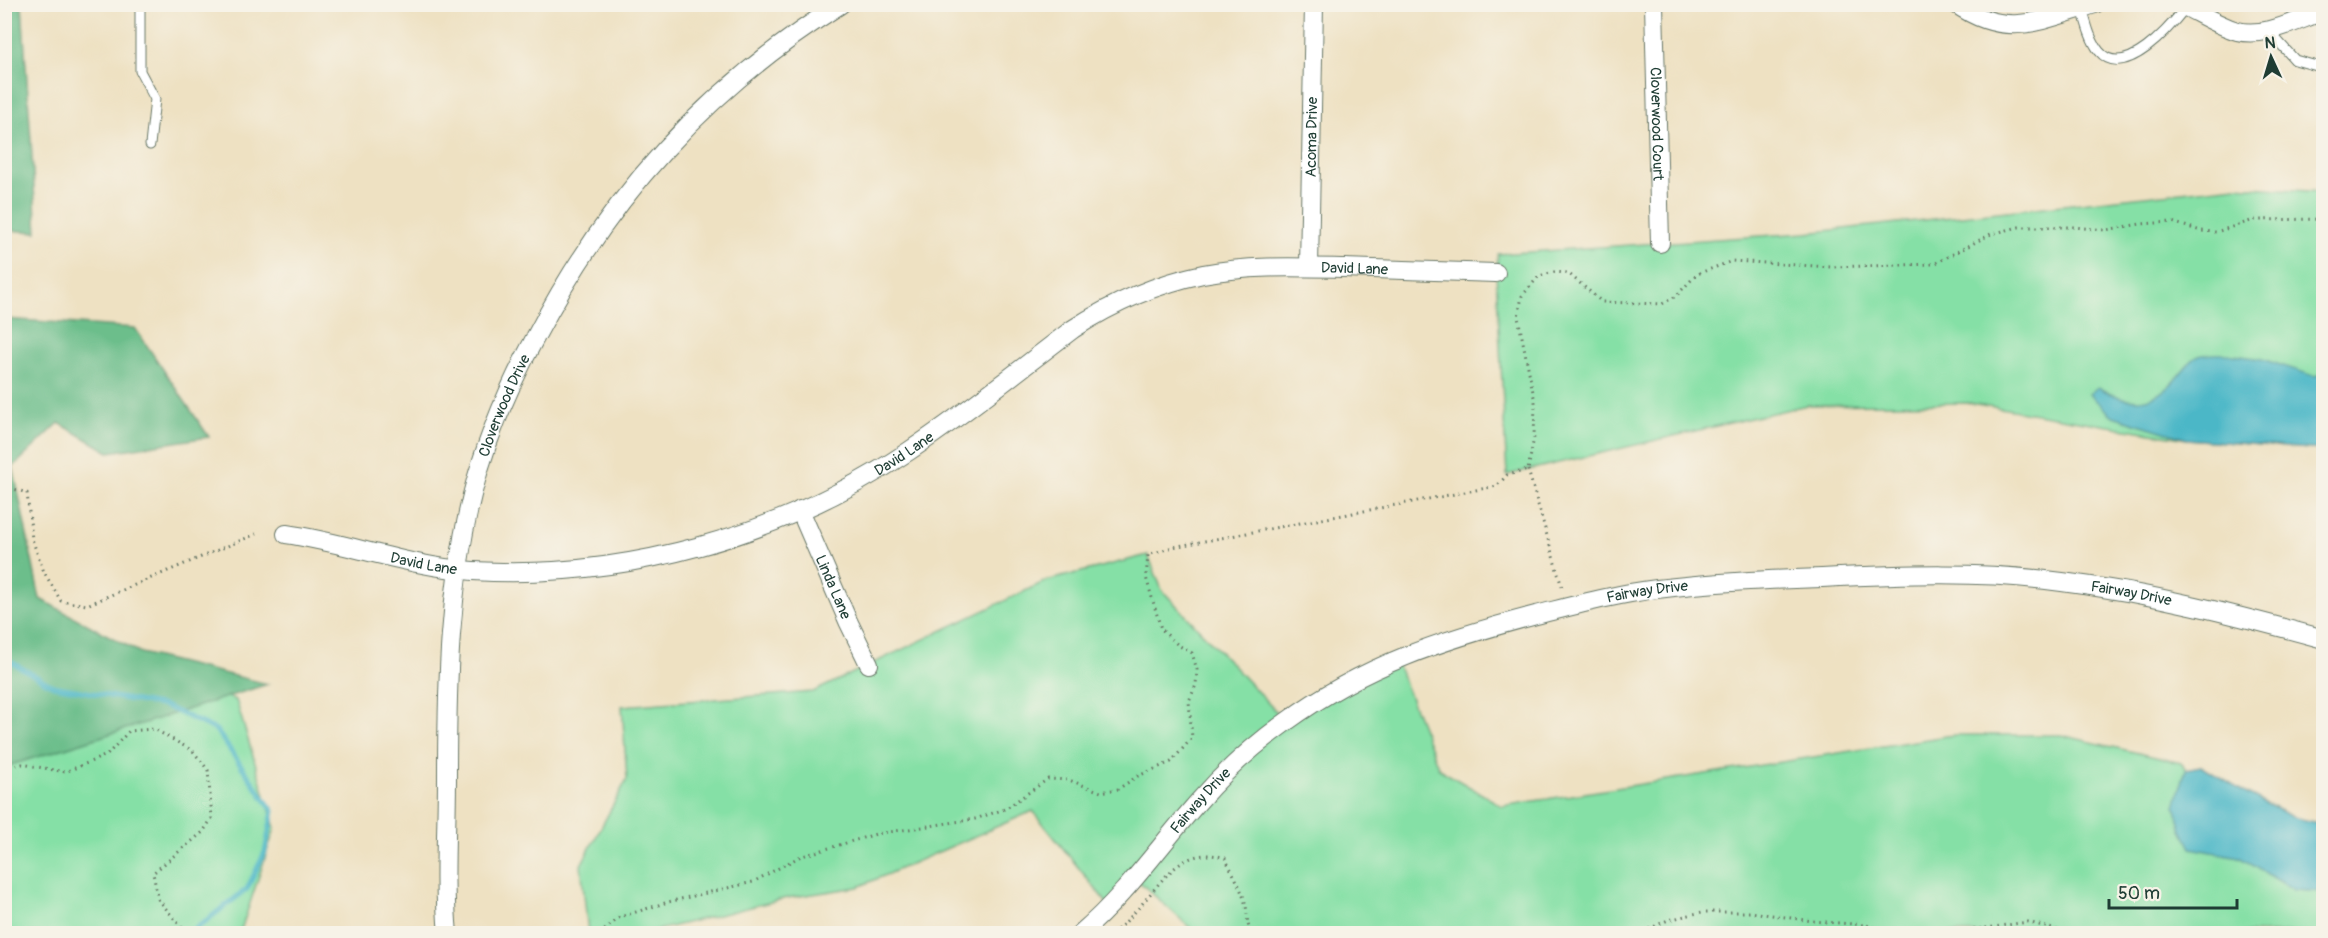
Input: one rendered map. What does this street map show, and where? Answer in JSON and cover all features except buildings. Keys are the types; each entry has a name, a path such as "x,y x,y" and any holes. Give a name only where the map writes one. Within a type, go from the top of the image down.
{"street":[{"name":"Acoma Drive","path":"1309,267 1314,4"},
{"name":"Cloverwood Court","path":"1654,4 1660,243"},
{"name":"Cloverwood Drive","path":"448,933 447,674 452,609 472,495 495,422 521,363 557,295 621,199 698,114 736,79 777,47 837,6"},
{"path":"1965,7 1988,22 2010,25 2026,24 2056,9 2089,6"},
{"path":"2183,6 2238,31 2250,33 2268,30 2324,11"},
{"name":"David Lane","path":"286,534 427,565 458,569 528,571 615,564 678,551 739,534 800,510 844,489 910,451 1073,329 1095,315 1153,288 1202,274 1227,270 1309,267 1496,273"},
{"name":"Linda Lane","path":"800,510 869,664"},
{"name":"Fairway Drive","path":"1080,933 1110,907 1227,771 1286,722 1328,694 1395,659 1455,637 1568,607 1654,589 1717,583 1881,575 2011,576 2150,596 2237,615 2324,639"}],"lane":[{"path":"140,4 140,71 155,99 150,145"},
{"path":"2089,6 2099,52 2115,61 2129,59 2148,46 2170,27 2183,6"},
{"path":"2268,30 2295,60 2324,68"}],"path":[{"path":"1568,607 1528,470 1534,437 1535,402 1518,317 1522,296 1539,276 1554,272 1568,273 1602,302 1662,304 1676,296 1697,274 1732,261 1831,267 1934,264 1990,234 2019,226 2106,230 2140,224 2172,222 2201,231 2216,232 2254,220 2324,219"},
{"path":"600,933 620,917 668,902 753,882 800,857 876,834 975,819 1005,809 1048,779 1069,780 1101,792 1118,789 1137,776 1171,762 1192,738 1189,701 1196,685 1197,670 1192,654 1161,629 1146,577 1148,555 1173,547 1497,486 1508,475 1528,470"},
{"path":"4,486 11,486 27,493 32,539 44,572 61,601 87,605 256,534"},
{"path":"4,768 22,764 65,772 106,755 129,731 154,729 193,751 208,770 212,818 203,832 153,873 158,899 187,933"},
{"path":"1113,933 1132,916 1168,873 1183,862 1211,853 1225,858 1236,878 1245,906 1247,925 1252,933"},
{"path":"1638,933 1668,920 1702,912 1751,912 1812,921 1866,925 1898,933"},
{"path":"1944,933 2028,922 2071,933"}],"green space":[{"path":"4,5 22,5 37,232 5,230"},
{"path":"2236,186 2323,192 2323,450 2187,439 1970,403 1807,405 1507,475 1496,273 1498,254 1806,233"},
{"path":"5,319 135,328 209,437 109,452 59,423 13,467 40,599 141,653 268,684 5,767"},
{"path":"1148,555 1162,590 1286,722 1395,659 1439,769 1502,806 1953,735 2061,735 2181,763 2186,769 2201,766 2247,794 2292,817 2323,824 2324,933 1196,933 1135,878 1110,907 1033,811 858,887 787,898 646,933 588,933 581,865 627,779 622,706 813,692 1046,581"},
{"path":"4,610 236,700 275,828 240,933 5,933"}],"water":[{"path":"2206,354 2227,354 2262,359 2314,376 2323,374 2323,450 2187,439 2113,416 2089,394 2098,387 2121,398 2142,400 2161,393 2196,357"},
{"path":"2201,766 2247,794 2292,817 2323,824 2323,892 2294,890 2239,857 2191,848 2182,830 2175,806 2186,769"}],"waterway":[{"path":"4,658 53,686 165,706 216,730 273,811 265,852 247,889 189,934"}]}
